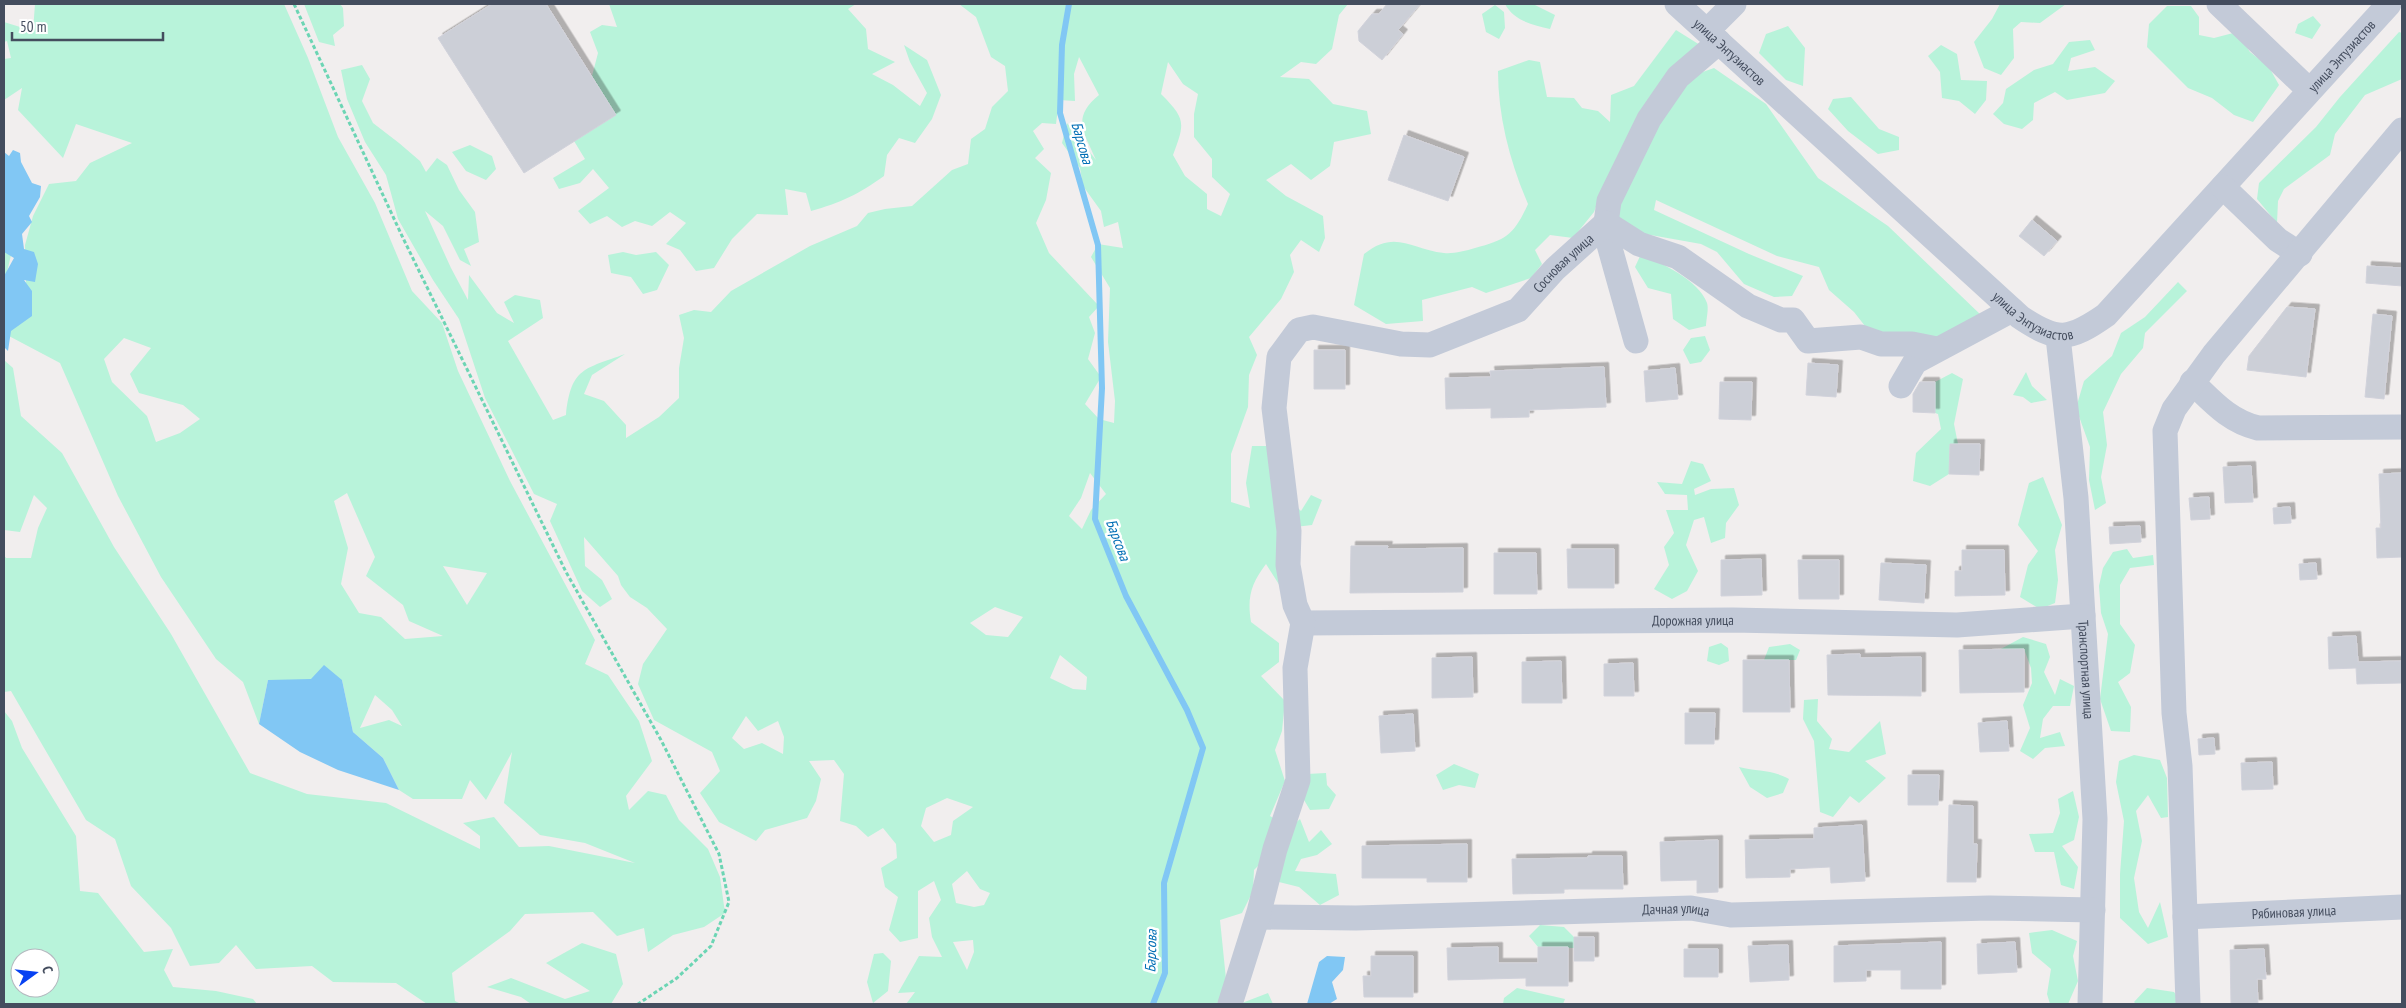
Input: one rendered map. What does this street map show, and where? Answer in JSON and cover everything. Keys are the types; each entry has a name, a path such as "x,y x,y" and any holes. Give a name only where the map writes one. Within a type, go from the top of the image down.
{"street":[{"name":"улица Энтузиастов","path":"1677,4 2012,310 2039,330 2058,337 2084,331 2106,315 2389,4"},
{"path":"1636,341 1608,240 1606,224 1609,201 1649,119 1678,77 1713,36 1734,4"},
{"path":"2219,4 2309,90"},
{"path":"2188,1004 2180,766 2174,713 2165,431 2174,409 2192,382 2402,130"},
{"path":"2223,187 2278,240 2300,254"},
{"name":"Сосновая улица","path":"1303,623 1295,605 1288,565 1289,531 1274,408 1278,357 1299,330 1313,327 1401,344 1430,345 1518,310 1555,269 1606,224 1639,244 1678,257 1748,306 1782,320 1793,320 1808,341 1861,337 1882,344 1912,344 1937,349"},
{"path":"1901,386 1915,362 2012,310"},
{"name":"Транспортная улица","path":"2058,337 2076,498 2095,819 2090,1004"},
{"path":"2192,382 2224,413 2242,424 2258,428 2402,427"},
{"name":"Дорожная улица","path":"1303,623 1733,620 1957,625 2083,616"},
{"path":"1230,1004 1258,917 1275,849 1298,780 1295,668 1303,623"},
{"name":"Рябиновая улица","path":"2185,917 2402,907"},
{"name":"Дачная улица","path":"1258,917 1356,918 1692,908 1731,915 1988,908 2092,910"}],"path":[{"path":"294,4 403,238 566,572 661,740 719,854 728,902 711,946 677,978 638,1004"}],"green space":[{"path":"35,4 284,4 308,58 338,137 375,203 412,291 442,323 458,371 510,481 595,640 585,664 608,675 639,721 652,761 626,796 629,810 648,791 666,795 679,820 708,849 720,877 725,913 704,927 673,935 648,952 644,928 617,936 593,912 525,914 510,931 452,973 455,1001 461,1004 427,1004 396,983 333,982 312,966 256,969 236,945 219,963 190,966 171,928 131,886 115,839 86,820 11,691 4,692 4,555 6,558 31,558 38,528 47,508 34,495 20,532 4,530 4,360 13,368 21,416 62,453 114,547 171,634 250,773 307,794 386,803 480,849 480,836 463,823 494,817 519,847 549,846 635,863 585,843 540,835 504,803 512,752 486,800 470,780 462,799 413,799 399,790 383,758 353,732 342,680 268,680 259,724 243,682 216,659 161,577 118,496 60,363 7,335 26,282 25,245 33,216 49,184 76,181 90,163 132,143 76,124 63,158 18,110 22,88 4,100 4,59 11,58 7,41 4,42 4,22 33,31","holes":["124,338 151,348 130,374 139,393 183,405 200,419 180,433 156,442 147,416 112,382 104,359","347,493 375,557 366,576 403,605 409,621 443,636 405,639 381,617 359,613 341,584 348,548 334,501","443,566 487,573 467,605","375,695 392,710 402,726 389,720 360,728"]},
{"path":"304,4 340,4 343,8 344,26 333,35 335,46 319,42"},
{"path":"609,4 856,4 848,9 866,29 868,49 895,62 872,74 893,85 920,106 927,93 910,62 904,45 927,60 941,95 932,119 915,143 899,138 887,155 884,176 849,197 811,211 806,193 785,189 788,215 757,214 732,239 714,268 696,271 680,250 666,244 686,223 670,212 652,226 635,221 622,227 607,216 590,224 578,211 609,188 593,169 580,183 559,189 553,178 585,159 574,141 616,115 592,76 598,53 590,32 602,25 617,27"},
{"path":"959,4 1348,4 1339,15 1332,49 1316,64 1301,62 1280,77 1309,79 1333,104 1367,111 1371,134 1334,142 1330,166 1311,180 1291,164 1266,180 1286,196 1323,216 1325,238 1319,252 1301,240 1290,255 1294,272 1281,299 1249,337 1257,355 1249,375 1248,407 1231,454 1231,502 1250,508 1246,483 1252,446 1270,446 1289,499 1301,511 1311,495 1322,500 1312,525 1295,527 1285,594 1266,564 1251,591 1250,613 1251,622 1279,643 1279,662 1261,676 1285,701 1282,731 1275,750 1285,781 1270,816 1290,828 1300,819 1309,842 1321,830 1332,844 1317,855 1301,859 1295,871 1336,874 1339,895 1320,905 1299,887 1279,882 1278,846 1254,870 1253,891 1242,913 1220,920 1227,989 1222,1004 906,1004 915,992 898,993 919,956 942,957 932,937 929,918 941,900 934,881 918,891 918,938 900,942 889,930 898,897 885,887 881,868 897,858 896,844 883,828 868,837 856,826 840,821 844,774 834,760 809,761 821,779 816,801 807,818 765,830 756,841 719,822 700,793 720,771 712,752 654,720 638,684 643,664 667,629 647,608 630,597 621,585 618,576 584,537 585,566 602,580 612,599 600,607 582,591 550,521 557,504 534,494 485,398 459,319 433,280 398,219 386,175 365,142 347,99 341,70 362,65 370,79 362,101 373,123 420,161 426,172 437,158 447,165 459,190 475,212 479,242 464,249 471,266 460,260 443,226 425,211 468,300 469,275 497,313 514,323 504,302 515,295 540,300 543,318 508,341 553,420 566,415 572,387 582,372 590,367 625,354 592,375 584,394 604,401 626,425 626,438 659,417 679,398 679,368 684,338 679,315 694,310 711,312 731,291 810,246 857,226 868,213 912,206 952,170 968,164 971,139 985,129 992,107 1008,91 1005,66 991,57 976,17","holes":["1079,57 1099,95 1090,103 1085,111 1082,126 1096,160 1067,123 1062,143 1080,168 1083,186 1101,211 1104,227 1118,222 1123,248 1098,244 1091,257 1110,288 1108,342 1115,401 1114,423 1099,419 1085,404 1101,377 1088,359 1095,333 1089,317 1099,306 1049,253 1036,223 1046,200 1051,173 1035,158 1044,149 1033,131 1042,123 1056,124 1059,100 1075,101 1074,74","1168,62 1183,84 1198,94 1194,114 1194,137 1212,159 1212,177 1230,194 1221,216 1207,209 1207,194 1185,176 1173,155 1181,128 1181,122 1175,110 1161,94","1090,473 1106,494 1091,510 1082,529 1069,516 1081,498","995,607 1023,617 1008,637 986,635 970,623","1060,655 1087,677 1086,690 1073,689 1050,678","746,716 758,731 778,721 784,737 783,754 762,743 744,749 732,738","947,798 973,807 953,821 951,835 934,842 921,826 926,808","967,871 980,889 990,893 984,905 974,907 956,903 952,884","973,940 974,952 967,970 953,942"]},
{"path":"1505,4 1533,4 1555,15 1550,29 1531,24 1513,15"},
{"path":"2000,4 2066,4 2040,23 2021,22 2013,29 2014,58 2001,75 1984,68 1974,42 1992,19"},
{"path":"1495,5 1504,12 1505,28 1499,39 1486,32 1482,14"},
{"path":"2167,6 2191,6 2199,17 2199,35 2214,38 2237,32 2250,52 2269,67 2279,85 2253,122 2234,115 2212,98 2188,88 2147,47 2149,24"},
{"path":"2313,16 2321,25 2312,39 2295,33 2298,24"},
{"path":"1788,26 1805,48 1803,86 1786,80 1759,53 1766,34"},
{"path":"1676,30 1700,45 1674,82 1714,68 1766,104 1818,178 1888,226 1982,316 1967,331 1903,343 1865,326 1854,312 1829,290 1819,267 1777,256 1656,200 1654,210 1749,254 1803,276 1792,296 1774,297 1744,284 1717,252 1701,244 1645,234 1617,218 1601,194 1594,212 1573,238 1550,235 1535,250 1542,264 1531,278 1486,293 1472,287 1422,300 1423,321 1386,324 1354,305 1364,254 1375,247 1394,242 1444,253 1459,252 1502,239 1518,223 1528,204 1506,139 1500,105 1498,71 1529,60 1540,62 1547,97 1574,98 1582,108 1598,111 1610,122 1611,95 1634,86"},
{"path":"2399,32 2402,33 2402,79 2365,95 2335,134 2330,155 2284,189 2278,201 2277,223 2257,199 2259,183 2316,127 2340,97"},
{"path":"2090,40 2095,50 2071,58 2068,71 2095,67 2115,81 2105,93 2067,100 2055,92 2034,103 2033,120 2022,129 2004,124 1993,114 2003,103 2006,89 2034,70 2053,64 2069,42"},
{"path":"1941,45 1957,54 1961,80 1987,81 1986,100 1975,114 1959,101 1942,98 1940,72 1928,56"},
{"path":"1851,97 1879,129 1899,137 1899,150 1878,154 1848,131 1828,109 1833,99"},
{"path":"470,145 492,156 496,169 486,180 466,171 452,152"},
{"path":"4,249 11,255 4,285"},
{"path":"623,252 636,255 656,252 669,265 657,290 643,294 631,277 611,273 608,255"},
{"path":"1641,254 1678,273 1696,287 1707,303 1706,326 1689,330 1673,319 1671,294 1648,288 1635,267"},
{"path":"2178,282 2187,291 2145,333 2143,348 2121,374 2103,412 2107,445 2101,477 2106,503 2095,510 2089,480 2090,447 2076,408 2084,381 2112,356 2121,333 2145,317"},
{"path":"1705,336 1710,350 1701,362 1690,364 1683,350 1691,338"},
{"path":"2026,372 2032,386 2047,400 2031,403 2023,397 2013,395"},
{"path":"1952,373 1963,379 1954,424 1958,444 1950,444 1949,474 1930,486 1913,481 1916,453 1941,429 1938,414 1935,413 1935,382"},
{"path":"1691,461 1703,464 1711,481 1694,489 1695,495 1711,489 1734,488 1739,505 1726,523 1725,538 1711,543 1704,517 1694,520 1686,545 1698,571 1687,591 1672,599 1654,589 1669,565 1664,547 1674,533 1666,510 1688,510 1687,495 1665,494 1657,482 1682,484"},
{"path":"2043,477 2062,525 2055,550 2058,580 2055,603 2040,609 2020,597 2028,565 2038,551 2018,525 2029,483"},
{"path":"2127,549 2133,558 2153,555 2154,565 2130,568 2120,585 2120,624 2135,645 2130,673 2118,682 2131,707 2130,732 2111,731 2100,699 2108,634 2101,613 2099,586 2103,568 2113,552"},
{"path":"2023,637 2046,644 2050,657 2044,672 2055,695 2060,679 2074,686 2070,706 2053,706 2043,719 2040,738 2060,732 2065,746 2045,748 2033,759 2020,751 2030,728 2023,705 2032,683 2031,668 2024,649 1999,650"},
{"path":"1721,643 1728,648 1729,661 1719,665 1707,661 1709,647"},
{"path":"1790,644 1800,650 1796,660 1764,660 1769,647"},
{"path":"1818,699 1817,721 1832,739 1829,749 1849,752 1880,721 1886,754 1865,761 1886,778 1859,803 1850,796 1833,817 1820,812 1814,741 1803,719 1804,700"},
{"path":"4,711 12,721 22,748 76,836 80,891 98,893 144,952 173,949 164,970 173,987 216,991 253,999 257,1004 4,1004"},
{"path":"2134,755 2160,760 2167,778 2168,817 2161,818 2148,795 2136,811 2142,841 2134,878 2139,912 2148,928 2160,902 2168,937 2148,944 2120,918 2120,874 2124,821 2116,782 2119,761"},
{"path":"1454,764 1479,774 1475,788 1459,785 1443,790 1436,775"},
{"path":"1739,767 1770,772 1789,779 1783,793 1767,798 1750,787"},
{"path":"1326,773 1327,785 1336,795 1329,809 1310,810 1304,800 1307,774"},
{"path":"2073,791 2079,817 2074,840 2062,846 2078,867 2074,889 2061,885 2054,852 2035,852 2029,834 2053,833 2060,813 2058,799"},
{"path":"1540,925 1564,927 1574,937 1574,948 1538,947 1529,936"},
{"path":"2052,930 2077,941 2073,956 2078,981 2068,1004 2050,1004 2047,994 2051,969 2032,953 2029,933"},
{"path":"582,943 616,954 623,984 611,1004 531,1004 521,997 487,987 511,978 565,999 590,991 546,963"},
{"path":"883,953 891,961 888,991 873,1003 867,982 874,954"},
{"path":"1517,988 1565,999 1563,1004 1503,1004 1504,998"},
{"path":"2147,988 2174,992 2182,1004 2136,1004 2134,1002"},
{"path":"1268,993 1273,1004 1242,1004 1242,1003"}],"water":[{"path":"13,150 20,153 21,162 32,183 41,186 40,197 29,216 32,222 22,234 24,249 34,252 38,264 35,282 24,280 32,291 32,316 11,331 8,351 4,347 4,276 14,258 4,252 4,152 9,156"},
{"path":"324,665 342,680 353,732 383,758 399,790 338,770 300,752 259,724 268,680 311,679"},
{"path":"1327,956 1345,957 1343,970 1332,982 1337,999 1329,1004 1307,1004 1319,962"}],"building":[{"path":"492,4 546,4 616,115 524,173 438,38"},
{"path":"1387,4 1420,4 1398,30 1403,34 1382,60 1359,41 1358,31 1372,14 1379,14"},
{"path":"1404,135 1464,157 1448,201 1388,180"},
{"path":"2032,220 2057,241 2044,256 2019,236"},
{"path":"2367,266 2402,268 2402,286 2366,283"},
{"path":"2287,307 2315,309 2306,377 2247,370 2249,356"},
{"path":"2373,314 2392,316 2384,399 2365,397"},
{"path":"1314,350 1345,350 1345,389 1314,389"},
{"path":"1808,363 1838,365 1836,397 1806,395"},
{"path":"1604,367 1606,407 1529,410 1529,417 1491,418 1491,408 1446,409 1445,378 1491,377 1490,371"},
{"path":"1675,368 1678,399 1646,402 1644,371"},
{"path":"1720,382 1752,382 1751,420 1719,419"},
{"path":"1920,382 1935,382 1935,413 1913,412 1913,394"},
{"path":"1950,444 1980,444 1979,475 1949,474"},
{"path":"2251,466 2253,502 2225,503 2223,467"},
{"path":"2402,473 2402,557 2377,558 2376,528 2381,528 2379,474"},
{"path":"2209,497 2210,519 2191,520 2189,498"},
{"path":"2290,507 2291,523 2274,524 2273,508"},
{"path":"2140,526 2141,542 2110,544 2109,527"},
{"path":"1351,546 1388,546 1387,549 1463,548 1463,592 1350,593"},
{"path":"1567,549 1614,549 1614,588 1568,588"},
{"path":"1962,550 2004,550 2005,595 1955,596 1955,571 1962,571"},
{"path":"1494,553 1536,553 1537,594 1494,594"},
{"path":"1761,559 1762,595 1721,596 1721,560"},
{"path":"1798,560 1839,560 1839,599 1799,599"},
{"path":"1881,563 1926,565 1924,603 1879,600"},
{"path":"2316,563 2317,579 2300,580 2299,564"},
{"path":"2356,636 2358,662 2402,661 2402,683 2357,684 2356,668 2329,669 2328,637"},
{"path":"2024,649 2024,692 1960,693 1959,650"},
{"path":"1860,654 1860,658 1921,657 1921,696 1828,695 1827,655"},
{"path":"1472,657 1473,697 1432,698 1432,658"},
{"path":"1743,660 1789,660 1790,712 1743,712"},
{"path":"1561,661 1562,703 1522,703 1522,662"},
{"path":"1633,663 1634,696 1604,696 1604,664"},
{"path":"1685,713 1715,713 1714,744 1685,744"},
{"path":"1413,714 1415,751 1381,753 1379,716"},
{"path":"2007,721 2009,751 1980,752 1978,723"},
{"path":"2214,738 2215,754 2199,755 2198,739"},
{"path":"2272,762 2273,789 2242,790 2241,763"},
{"path":"1908,775 1939,775 1938,805 1908,805"},
{"path":"1949,805 1973,806 1973,844 1977,844 1976,882 1947,882"},
{"path":"1862,825 1865,881 1831,883 1830,867 1790,869 1790,877 1746,878 1745,840 1814,839 1814,828"},
{"path":"1718,840 1718,892 1697,893 1697,880 1661,881 1660,842"},
{"path":"1467,844 1467,882 1427,882 1427,878 1362,878 1362,846"},
{"path":"1588,856 1622,856 1623,889 1564,889 1564,893 1513,894 1512,859 1588,858"},
{"path":"1574,937 1594,937 1594,961 1574,961"},
{"path":"1941,942 1941,989 1901,989 1901,970 1866,970 1866,981 1834,982 1834,946"},
{"path":"2015,942 2017,972 1978,974 1977,944"},
{"path":"1788,945 1789,980 1750,982 1748,946"},
{"path":"1498,947 1498,963 1538,963 1538,947 1568,947 1568,986 1526,986 1526,978 1448,980 1447,948"},
{"path":"1684,949 1718,949 1718,977 1684,977"},
{"path":"2264,949 2266,979 2257,979 2258,1004 2231,1004 2230,950"},
{"path":"1371,956 1413,956 1413,997 1364,997 1363,976 1371,976"}],"waterway":[{"name":"Барсова","path":"1069,4 1062,45 1060,113 1098,245 1102,388 1095,519 1126,596 1187,710 1203,748 1164,883 1165,973 1153,1004"}]}
